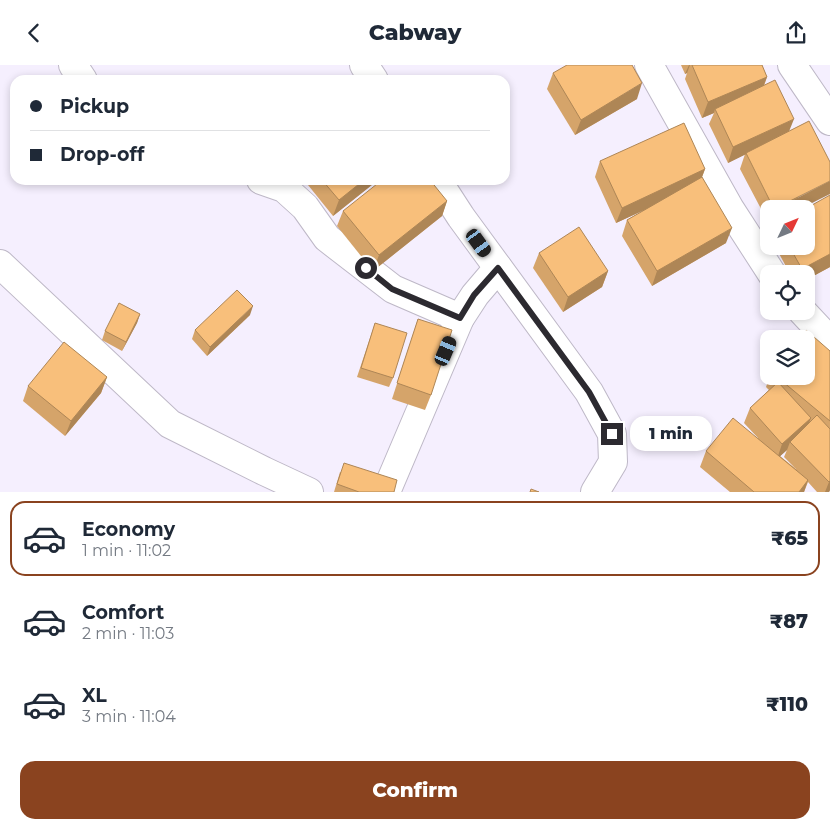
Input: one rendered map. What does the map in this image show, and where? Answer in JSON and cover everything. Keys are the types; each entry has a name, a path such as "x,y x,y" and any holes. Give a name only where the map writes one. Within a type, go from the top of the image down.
{"street":[{"path":"650,65 730,209 766,265"},
{"path":"792,65 830,121"},
{"path":"275,185 284,188 305,207 327,238 392,289 460,318"},
{"path":"440,185 460,217 589,392 612,434 613,462 595,491"},
{"path":"0,264 170,423 264,471 309,491"},
{"path":"386,491 460,318 474,295 498,268"},
{"path":"810,320 830,341"}],"building":[{"path":"567,65 632,65 642,83 581,120 553,73"},
{"path":"692,65 762,65 767,77 708,102"},
{"path":"775,80 794,119 733,147 715,109"},
{"path":"809,121 830,162 830,181 792,200 770,200 746,153"},
{"path":"684,123 705,169 622,208 600,161"},
{"path":"702,177 732,228 657,271 627,220"},
{"path":"326,185 358,185 339,200"},
{"path":"376,185 434,185 447,201 379,255 343,211"},
{"path":"830,195 830,254 809,265 800,265 794,255 815,255 815,203"},
{"path":"579,227 608,271 568,297 539,253"},
{"path":"237,290 253,306 210,347 195,330"},
{"path":"119,303 140,314 126,342 105,331"},
{"path":"418,319 452,330 431,395 397,383"},
{"path":"375,323 407,333 393,378 361,368"},
{"path":"815,338 830,351 830,421 787,385 815,385"},
{"path":"64,342 107,377 71,421 28,386"},
{"path":"775,385 781,385 811,418 782,444 750,408"},
{"path":"817,415 830,429 829,482 790,442"},
{"path":"733,418 808,480 799,492 754,492 706,451"},
{"path":"344,463 397,480 394,492 359,492 337,484"}],"route":[{"path":"366,268 392,289 460,318 474,295 498,268 589,392 612,434"}]}
